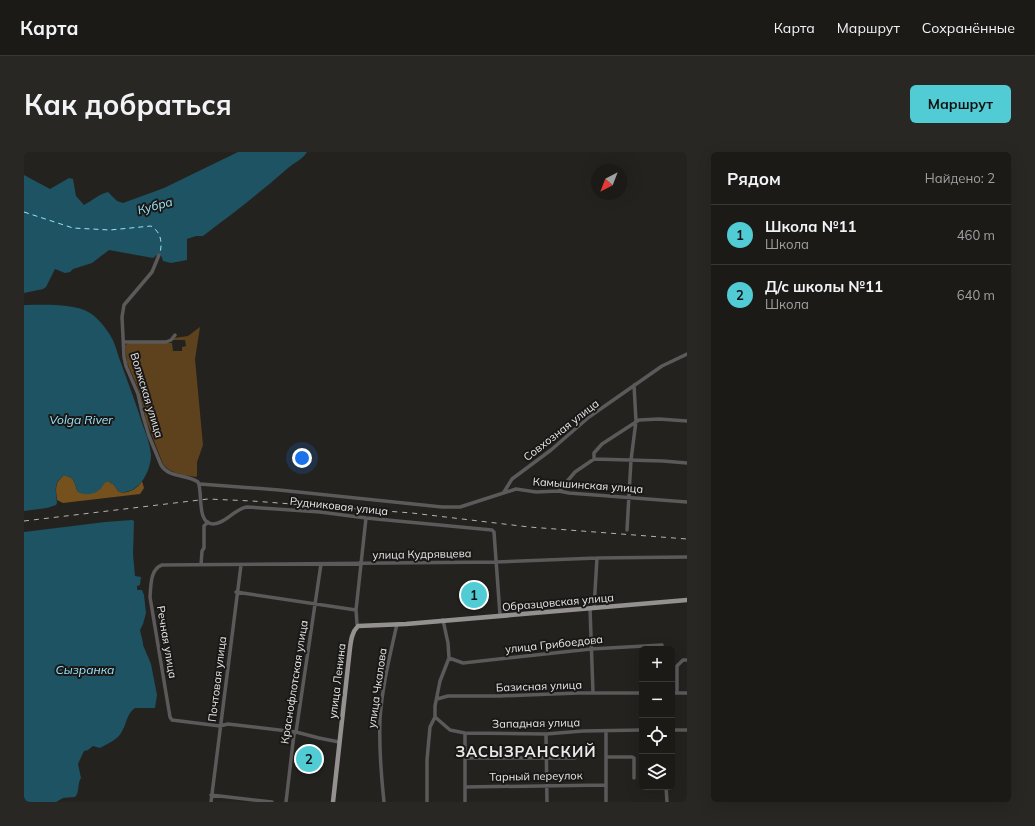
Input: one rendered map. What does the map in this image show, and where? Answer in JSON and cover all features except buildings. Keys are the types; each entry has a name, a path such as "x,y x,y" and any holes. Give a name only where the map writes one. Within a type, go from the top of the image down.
{"main road":[{"name":"Образцовская улица","path":"358,626 500,616 687,600"},
{"name":"улица Ленина","path":"333,802 351,640 354,630 358,626"}],"street":[{"name":"Волжская улица","path":"159,255 152,272 124,305 122,317 124,357 126,366 138,394 149,436 161,465 168,472 192,478 200,484"},
{"path":"124,342 166,342 171,340 175,335"},
{"name":"Совхозная улица","path":"503,492 512,479 551,450 589,417 662,366 687,354"},
{"path":"627,530 631,460 636,422 634,385"},
{"path":"594,458 594,453 602,444 636,422 646,419 687,421"},
{"path":"559,491 575,472 594,458 687,463"},
{"path":"200,484 203,515 208,522 204,526 204,548 202,551 201,565"},
{"name":"Камышинская улица","path":"200,484 451,507 460,507 516,489 536,492 559,491 687,502"},
{"name":"Рудниковая улица","path":"208,522 211,524 218,523 236,510 247,507 320,512 366,518 487,529 494,532 496,562"},
{"name":"улица Ленина","path":"358,626 356,610 366,518"},
{"name":"улица Кудрявцева","path":"157,567 162,565 496,562 597,558 687,557"},
{"path":"593,693 591,649 592,608 597,558"},
{"path":"496,562 500,616"},
{"name":"Краснофлотская улица","path":"286,802 294,734 296,732 321,564"},
{"name":"Почтовая улица","path":"211,802 236,592 241,565"},
{"name":"Речная улица","path":"157,567 151,584 150,597 170,717 172,720 220,726"},
{"path":"236,592 356,610"},
{"path":"427,802 427,754 430,727 435,717 440,681 449,658 448,643 443,620"},
{"name":"улица Чкалова","path":"384,802 380,751 380,718 388,665 397,624"},
{"name":"улица Грибоедова","path":"449,658 463,663 591,649 662,645"},
{"path":"675,684 677,666 683,660 687,660"},
{"name":"Базисная улица","path":"437,699 448,696 639,693"},
{"path":"675,693 687,693"},
{"name":"Западная улица","path":"435,717 450,730 465,733 546,734 584,731 639,730"},
{"path":"220,726 228,724 296,732 339,742"},
{"path":"675,730 687,730"},
{"path":"606,731 606,802"},
{"path":"465,733 465,802"},
{"path":"546,734 547,802"},
{"path":"606,757 634,758 634,778"},
{"path":"465,758 575,758"},
{"name":"Тарный переулок","path":"465,787 606,784"},
{"path":"666,790 667,802"},
{"path":"211,795 272,802"}],"shaded area":[{"path":"200,327 195,359 203,445 197,462 196,477 174,472 163,464 146,420 139,390 127,363 125,345 129,343 172,343 173,351 182,351 182,347 186,346 185,340 172,340 174,338 188,336"},
{"path":"63,476 70,477 72,479 78,492 100,489 105,482 108,481 114,485 119,492 132,490 142,481 144,488 140,494 63,503 57,500 56,490 58,481"}],"water":[{"name":"Кубра","path":"238,152 307,152 301,159 203,236 196,236 187,239 187,260 171,263 163,261 161,255 157,255 153,258 109,250 92,263 73,269 70,272 65,273 55,269 46,287 24,293 24,175 50,189 69,178 73,179 76,196 84,205 108,192 117,201 123,203 164,188"},
{"name":"Volga River","path":"24,305 58,305 83,310 99,320 112,338 148,439 151,455 149,468 146,475 132,490 119,492 114,485 108,481 96,492 82,494 78,492 75,483 70,477 63,476 56,485 56,505 47,508 24,511"},
{"name":"Сызранка","path":"134,521 133,554 135,576 141,577 140,585 137,586 137,590 142,590 144,595 146,613 140,630 143,645 151,664 157,695 155,708 135,708 128,716 123,730 117,738 100,748 93,746 84,751 78,764 81,778 77,795 75,797 63,798 56,802 24,802 24,532"}],"ferry route":[{"path":"24,212 73,228 110,230 151,226 155,229 160,238 160,254"}],"railway":[{"path":"24,521 208,499 412,513 529,527 687,539"}],"place":[{"name":"Школа №11","path":"474,595"},
{"name":"Д/с школы №11","path":"309,759"}],"district":[{"name":"ЗАСЫЗРАНСКИЙ","path":"526,752"}]}
